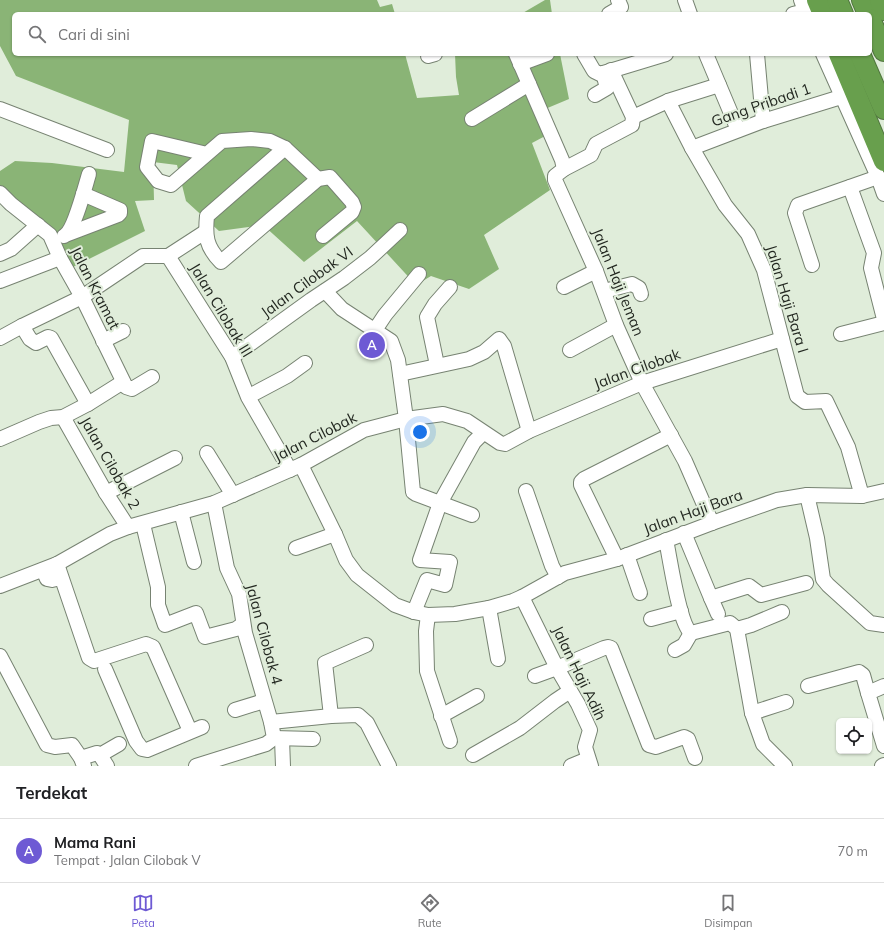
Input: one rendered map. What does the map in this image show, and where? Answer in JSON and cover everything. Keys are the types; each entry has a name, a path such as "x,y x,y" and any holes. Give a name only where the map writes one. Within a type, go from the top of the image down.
{"highway":[{"path":"837,0 842,12"},
{"path":"862,0 867,12"},
{"path":"880,0 884,10"},
{"path":"872,24 884,51"},
{"path":"841,56 881,169"},
{"path":"861,56 884,109"}],"street":[{"path":"612,12 621,7 618,0"},
{"path":"685,0 689,12"},
{"path":"535,56 518,59 564,169 591,155 596,144 632,125 633,117 607,72"},
{"path":"585,56 596,73 600,74 659,56"},
{"path":"707,56 738,130"},
{"path":"757,56 763,121"},
{"path":"824,56 841,96 881,169 884,194"},
{"path":"595,95 607,88 607,72"},
{"path":"472,119 529,84"},
{"path":"633,117 668,101 719,85"},
{"name":"Gang Pribadi 1","path":"692,148 763,121 841,96"},
{"name":"Jalan Haji Bara I","path":"668,101 692,148 725,205 748,234 764,270 798,396 805,402 826,401 848,447 862,496"},
{"path":"0,109 107,150"},
{"path":"207,154 222,141 250,139 270,141 284,148 318,179"},
{"path":"284,148 206,216 206,239 214,256 221,262 318,179 330,177 352,202 354,207 352,212 323,236"},
{"name":"Jalan Haji Jeman","path":"564,169 555,176 555,180 596,271 616,325 642,383 656,411 685,461 712,523"},
{"path":"812,265 795,213 798,205 850,187 881,169"},
{"path":"68,234 90,174"},
{"path":"850,187 874,253 871,268 884,319"},
{"name":"Jalan Kramat","path":"0,193 5,208 38,225 50,235 60,258 82,297 123,382"},
{"path":"54,242 68,234 120,213 120,210 83,194"},
{"path":"0,254 11,249 38,225"},
{"name":"Jalan Cilobak VI","path":"232,357 344,278 400,230"},
{"path":"168,256 205,232"},
{"name":"Jalan Cilobak III","path":"0,338 82,297 143,256 168,256 232,357 251,395 335,534 346,560 357,575 395,605 414,612"},
{"path":"0,281 60,258"},
{"path":"564,288 596,271"},
{"path":"375,330 385,315 415,278"},
{"path":"604,291 632,284 639,288 641,294"},
{"path":"437,365 427,317 450,287"},
{"path":"325,291 342,309 391,341 398,360 406,419 413,492 472,515"},
{"path":"841,334 884,323"},
{"path":"570,350 616,325"},
{"path":"22,326 30,339 36,343 48,337 51,338 88,404"},
{"path":"103,341 123,331"},
{"name":"Jalan Cilobak","path":"0,586 57,564 98,540 128,528 214,503 233,495 295,467 364,430 406,419 443,414 467,421 483,433 500,443 505,444 529,431 642,383 782,338"},
{"path":"400,374 469,359 484,352 499,339 504,346 529,431"},
{"path":"251,395 287,376 305,364"},
{"path":"0,439 39,422 63,416 88,404 123,382 126,388 132,389 152,377"},
{"name":"Jalan Cilobak 2","path":"63,416 106,493 128,528"},
{"path":"414,612 427,580 445,585 450,562 420,560 440,503 474,442 483,433"},
{"path":"640,593 581,482 584,479 671,435"},
{"path":"207,453 233,495"},
{"path":"106,493 175,458"},
{"path":"526,491 552,566 558,577"},
{"name":"Jalan Haji Bara","path":"414,612 428,615 455,614 489,608 522,597 565,573 622,557 777,500 807,495 862,496 884,491"},
{"path":"807,495 817,538 823,579 870,623 884,625"},
{"name":"Jalan Cilobak 4","path":"214,503 227,568 239,594 245,633 264,701 278,739 282,766"},
{"path":"181,512 194,562"},
{"path":"144,524 158,587 158,605 165,625 196,613 205,637 236,629 244,624"},
{"path":"684,533 718,614"},
{"path":"296,548 335,534"},
{"path":"666,540 681,611 688,630 691,633"},
{"path":"57,564 89,658 102,662 146,644 153,647 196,729 147,750 142,749 136,741 102,662"},
{"path":"43,570 48,579 52,580 61,578"},
{"path":"711,598 748,586 761,595 806,583"},
{"name":"Jalan Haji Adih","path":"522,597 590,730 585,747 589,763"},
{"path":"489,608 498,660"},
{"path":"651,619 681,611"},
{"path":"737,629 751,626 782,612"},
{"path":"428,615 426,631 427,671 450,741"},
{"path":"675,650 684,645 691,633 730,623 737,629 752,713 763,744 785,766"},
{"path":"332,716 325,663 366,645"},
{"path":"535,676 604,648 611,648 649,745 656,747 684,737 688,739 695,758"},
{"path":"0,656 47,745 54,747 72,745 82,762 94,753 104,761 119,744"},
{"path":"808,686 859,672 863,675 884,746"},
{"path":"868,693 884,686"},
{"path":"473,756 520,728 570,691"},
{"path":"441,716 477,696"},
{"path":"235,710 264,701"},
{"path":"752,713 786,702"},
{"path":"271,722 358,715 367,724 389,766"},
{"path":"196,766 278,739 313,739"},
{"path":"571,766 589,763"}],"green space":[{"path":"0,0 377,0 380,7 392,4 394,12 12,12 12,56 406,56 417,98 459,95 455,56 560,56 569,99 538,112 547,135 532,143 550,190 484,235 499,269 469,289 431,276 416,285 357,221 304,262 263,225 219,231 186,201 177,165 153,162 154,200 135,201 145,231 65,271 45,233 0,194 0,171 15,161 52,163 124,172 129,120 16,76 0,46"},
{"path":"545,0 550,0 552,12 524,12"}],"place":[{"name":"Mama Rani","path":"372,345"}]}
